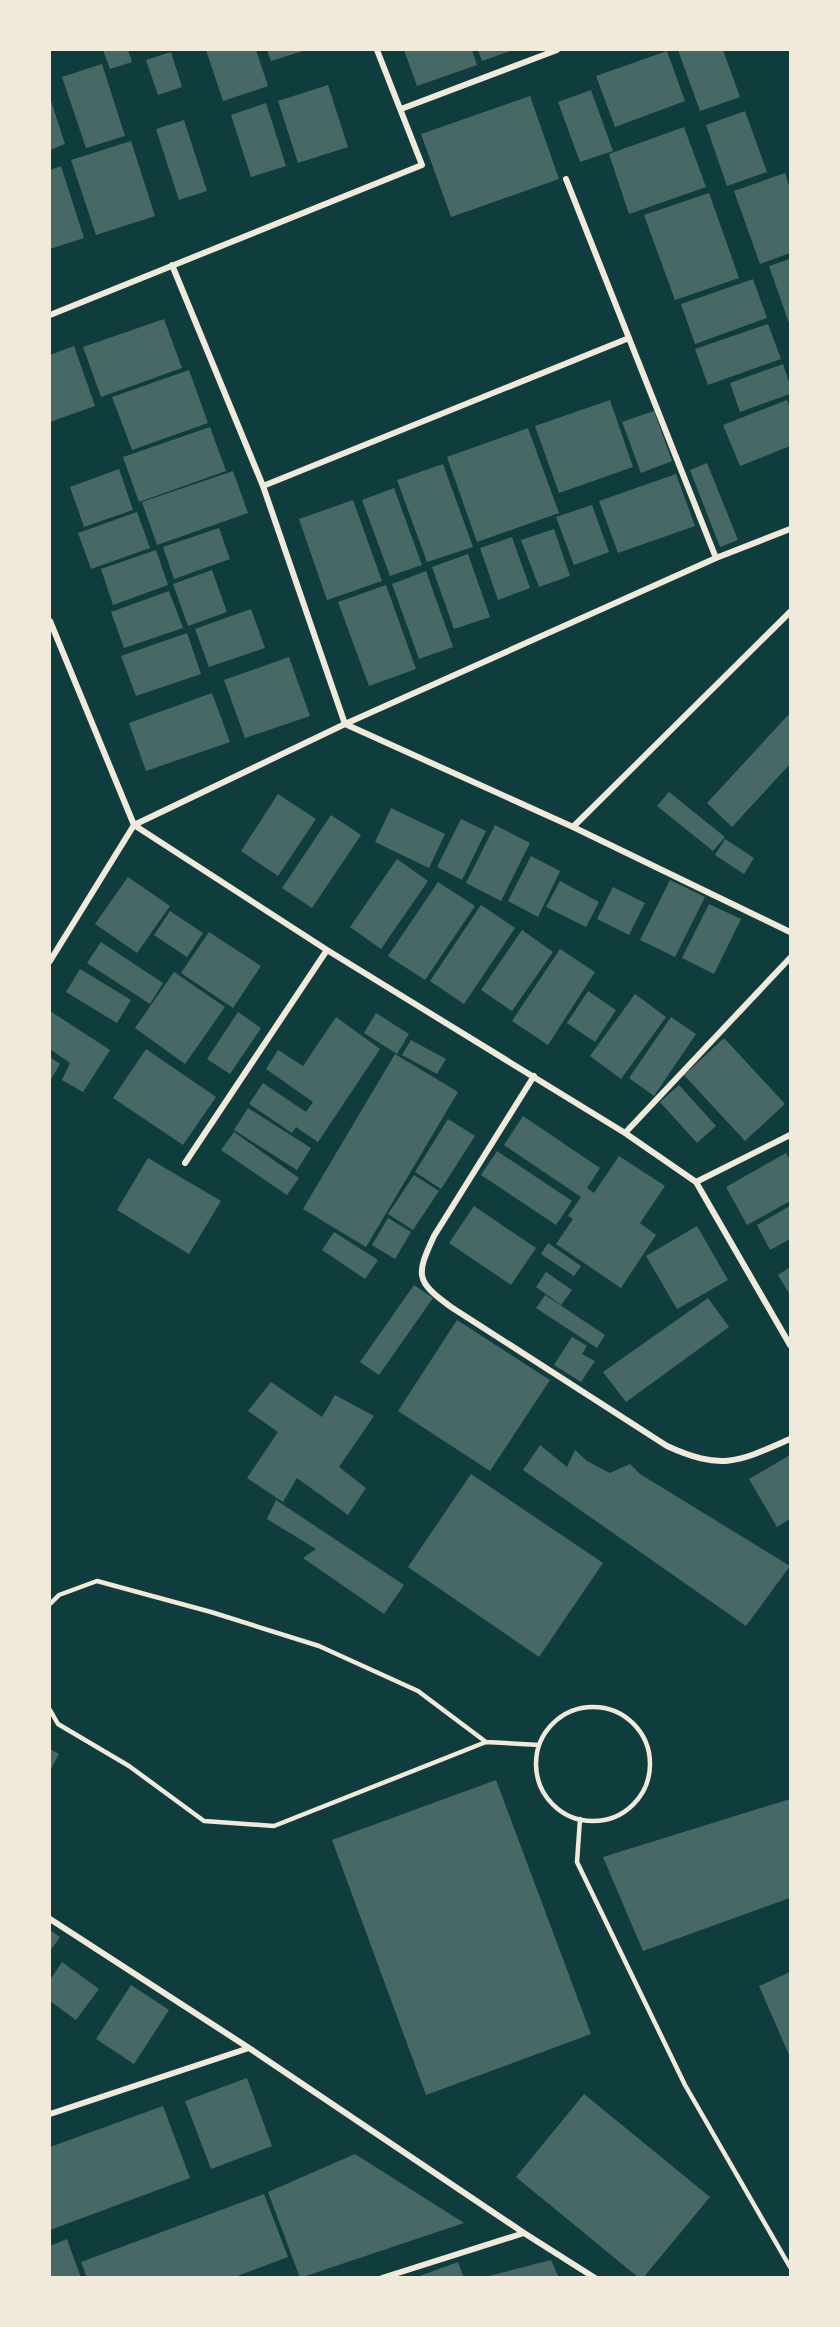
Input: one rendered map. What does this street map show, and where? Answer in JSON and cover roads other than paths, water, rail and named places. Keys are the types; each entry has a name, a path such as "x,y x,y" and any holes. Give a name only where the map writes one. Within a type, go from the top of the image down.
{"street":[{"path":"50,315 423,165 377,50"},
{"path":"400,109 557,50"},
{"path":"566,179 716,558"},
{"path":"172,264 263,486 345,724 573,827 790,932"},
{"path":"263,486 629,338"},
{"path":"51,956 134,825 345,724 716,558 790,529"},
{"path":"573,827 790,612"},
{"path":"50,621 134,825 327,950 625,1133 696,1182 790,1345"},
{"path":"185,1163 327,950"},
{"path":"625,1133 790,958"},
{"path":"534,1076 434,1236 423,1260 420,1275 424,1284 451,1307 668,1446 692,1457 719,1462 744,1459 790,1439"},
{"path":"696,1182 790,1135"},
{"path":"50,1919 249,2048 524,2233 595,2277"},
{"path":"50,2114 249,2048"},
{"path":"382,2277 524,2233"}],"lane":[{"path":"50,1604 59,1595 97,1581 309,1642 418,1690 486,1742"},
{"path":"598,1707 615,1712 632,1722 643,1737 649,1754 649,1773 644,1791 632,1806 617,1816 599,1821 580,1819 562,1812 548,1799 539,1782 536,1764 539,1745 548,1729 562,1716 579,1708 598,1707"},
{"path":"50,1710 58,1724 129,1766 204,1821 274,1826 486,1742 539,1745"},
{"path":"580,1819 577,1862 685,2085 790,2267"}]}
